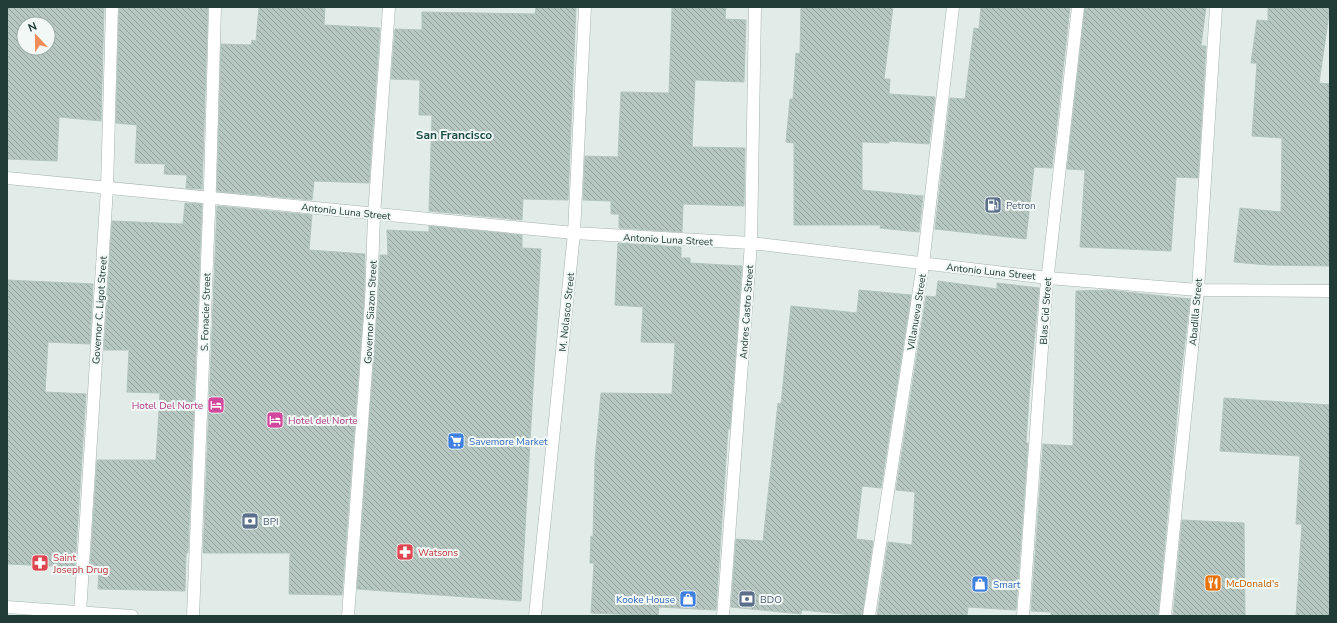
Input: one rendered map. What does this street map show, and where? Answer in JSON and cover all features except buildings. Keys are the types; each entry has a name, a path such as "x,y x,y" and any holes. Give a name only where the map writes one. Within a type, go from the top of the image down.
{"street":[{"name":"Governor C. Ligot Street","path":"80,613 107,188 112,7"},
{"name":"S. Fonacier Street","path":"193,616 210,196 215,7"},
{"name":"Governor Siazon Street","path":"348,616 371,301 374,215 389,7"},
{"name":"M. Nolasco Street","path":"535,616 574,233 585,7"},
{"name":"Andres Castro Street","path":"723,616 751,244 755,7"},
{"name":"Villanueva Street","path":"869,616 923,264 953,7"},
{"name":"Blas Cid Street","path":"1023,616 1048,278 1078,7"},
{"name":"Abadilla Street","path":"1165,616 1198,290 1216,7"},
{"name":"Antonio Luna Street","path":"7,178 210,196 374,215 574,233 751,244 1048,278 1198,290 1330,290"},
{"path":"7,607 132,616"}],"place":[{"name":"Petron","path":"993,205"},
{"name":"Hotel Del Norte","path":"216,405"},
{"name":"Hotel del Norte","path":"275,420"},
{"name":"Savemore Market","path":"456,441"},
{"name":"BPI","path":"250,521"},
{"name":"Watsons","path":"405,552"},
{"name":"Saint Joseph Drug","path":"40,563"},
{"name":"McDonald's","path":"1213,583"},
{"name":"Smart","path":"980,584"},
{"name":"Kooke House","path":"688,599"},
{"name":"BDO","path":"747,599"}],"district":[{"name":"San Francisco","path":"454,135"}]}
